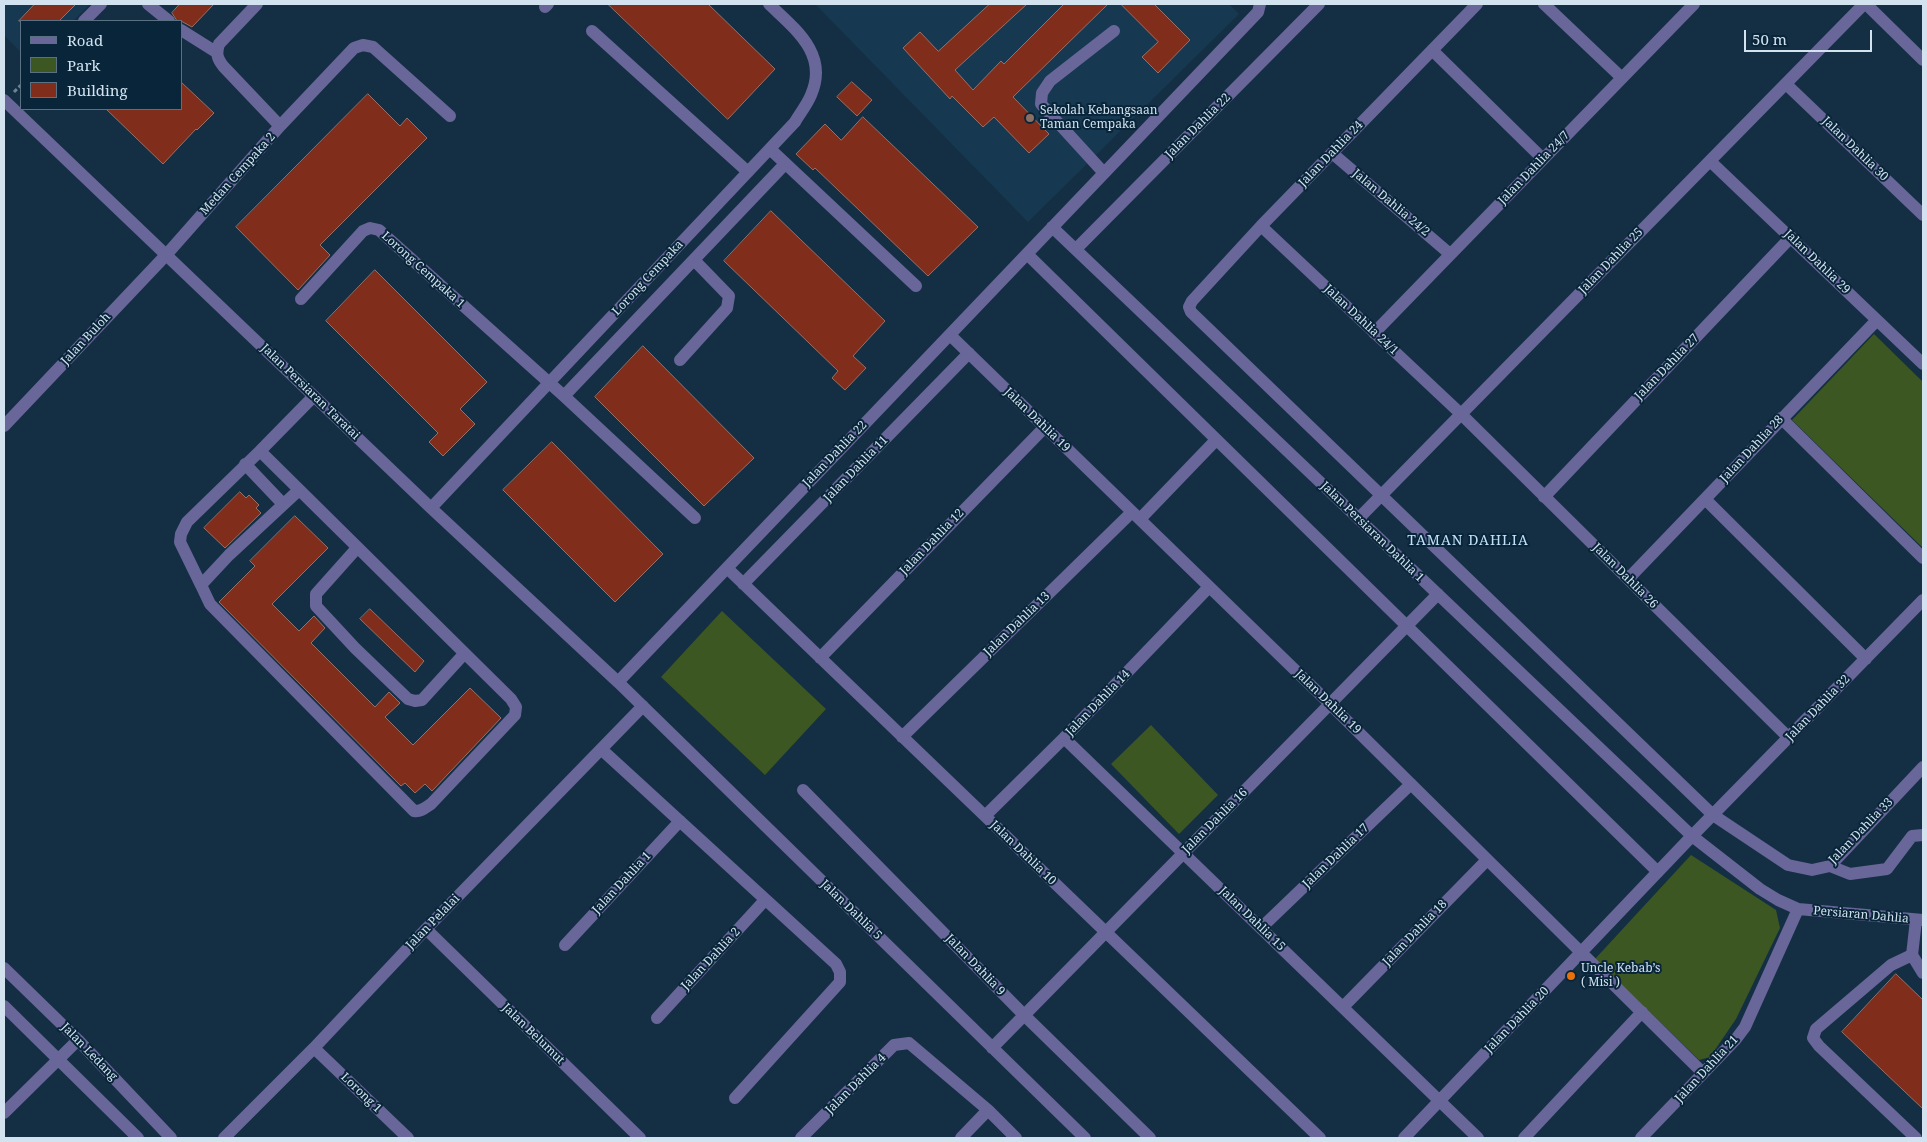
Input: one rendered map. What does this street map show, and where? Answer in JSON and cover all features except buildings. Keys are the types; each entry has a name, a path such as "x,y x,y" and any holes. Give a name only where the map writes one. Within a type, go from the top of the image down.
{"street":[{"path":"85,20 101,4"},
{"path":"148,4 168,20"},
{"path":"182,31 216,52 219,44 257,4"},
{"name":"Lorong Cempaka","path":"431,508 795,122 811,95 814,84 815,68 812,52 805,39 769,4"},
{"name":"Jalan Dahlia 22","path":"618,682 1258,12 1260,4"},
{"name":"Jalan Dahlia 22","path":"1076,249 1319,4"},
{"name":"Jalan Dahlia 24","path":"1189,307 1192,301 1261,226 1477,4"},
{"path":"1544,4 1622,78"},
{"name":"Jalan Dahlia 24/7","path":"1374,332 1694,4"},
{"path":"1865,4 1923,60"},
{"name":"Jalan Dahlia 25","path":"1358,518 1865,4"},
{"path":"592,31 748,172"},
{"path":"1104,174 1041,104 1041,98 1050,81 1114,31"},
{"path":"280,126 354,48 363,45 374,47 450,116"},
{"path":"1432,50 1543,159"},
{"name":"Medan Cempaka 2","path":"166,254 280,126 223,66 218,60 216,52"},
{"name":"Jalan Dahlia 30","path":"1786,84 1923,215"},
{"name":"Jalan Persiaran Taratai","path":"4,100 431,508 618,682"},
{"path":"770,149 916,286"},
{"name":"Jalan Dahlia 24/2","path":"1332,153 1450,254"},
{"name":"Jalan Dahlia 29","path":"1710,161 1923,364"},
{"path":"564,396 785,164"},
{"name":"Jalan Dahlia 24/1","path":"1261,226 1461,414"},
{"name":"Jalan Persiaran Dahlia 1","path":"1052,227 1692,836"},
{"name":"Lorong Cempaka 1","path":"301,299 363,230 370,228 378,230 549,383"},
{"name":"Jalan Dahlia 27","path":"1544,497 1790,237"},
{"name":"Jalan Buloh","path":"4,425 166,254"},
{"path":"1026,254 1658,872"},
{"path":"680,360 727,308 729,296 694,260"},
{"name":"Jalan Dahlia 33","path":"1189,307 1191,312 1713,815 1788,865 1812,870 1830,866 1923,767"},
{"name":"Jalan Dahlia 28","path":"1628,580 1781,418 1877,320"},
{"name":"Jalan Dahlia 19","path":"950,335 1330,704 1703,1073"},
{"name":"Jalan Dahlia 11","path":"743,584 969,353"},
{"path":"549,383 694,518"},
{"path":"260,451 511,699 516,708 515,715 430,804 419,812 414,811 210,604 180,542 180,534 187,522 314,396"},
{"name":"Jalan Dahlia 26","path":"1461,414 1789,738"},
{"path":"1781,418 1923,558"},
{"name":"Jalan Dahlia 12","path":"820,658 1045,427"},
{"name":"Jalan Dahlia 13","path":"902,737 1216,440"},
{"path":"245,464 283,504"},
{"path":"200,585 299,490"},
{"path":"1705,499 1866,659"},
{"path":"357,548 316,594 315,600 316,606 355,648 408,699 415,701 422,700 464,654"},
{"name":"Jalan Dahlia 10","path":"726,568 1320,1138"},
{"name":"Jalan Dahlia 14","path":"985,816 1064,738 1209,587"},
{"name":"Jalan Dahlia 16","path":"992,1048 1438,594"},
{"name":"Jalan Dahlia 32","path":"1692,836 1923,600"},
{"name":"Jalan Dahlia 5","path":"618,682 1084,1138"},
{"name":"Jalan Pelalai","path":"224,1138 314,1048 426,929 643,706"},
{"name":"Jalan Dahlia 15","path":"1064,738 1478,1138"},
{"path":"601,749 836,964 840,972 840,982 735,1098"},
{"name":"Jalan Dahlia 17","path":"1261,928 1411,784"},
{"name":"Jalan Dahlia 9","path":"803,790 1024,1015 1150,1138"},
{"name":"Jalan Dahlia 1","path":"565,945 680,821"},
{"path":"1830,866 1850,874 1887,868 1912,836 1923,835"},
{"name":"Jalan Dahlia 20","path":"1404,1138 1692,836"},
{"name":"Persiaran Dahlia","path":"1692,836 1760,889 1798,909 1920,920"},
{"name":"Jalan Dahlia 18","path":"1343,1007 1487,860"},
{"name":"Jalan Dahlia 2","path":"657,1018 765,900"},
{"name":"Jalan Dahlia 21","path":"1641,1138 1745,1027 1798,909"},
{"path":"1920,920 1912,955 1923,973"},
{"name":"Jalan Belumut","path":"426,929 640,1138"},
{"path":"1912,955 1891,965 1816,1029 1813,1038 1819,1046 1916,1138"},
{"name":"Jalan Ledang","path":"4,968 78,1040 171,1138"},
{"path":"4,1006 138,1138"},
{"path":"1524,1138 1642,1012"},
{"path":"4,1113 78,1040"},
{"name":"Jalan Dahlia 4","path":"801,1138 894,1045 909,1043 988,1110"},
{"name":"Lorong 1","path":"314,1048 408,1138"},
{"path":"961,1138 988,1110 1016,1138"}],"shaded area":[{"path":"4,4 90,4 74,20 20,20 20,51 4,35"},
{"name":"Sekolah Kebangsaan Taman Cempaka","path":"815,4 1229,4 1239,14 1028,222"}],"green space":[{"path":"1874,334 1923,382 1923,548 1792,420"},
{"path":"722,611 826,709 765,775 661,677"},
{"path":"1151,725 1218,795 1179,834 1111,764"},
{"path":"1691,855 1776,910 1780,928 1736,1019 1710,1057 1699,1060 1595,959"}],"place":[{"name":"Sekolah Kebangsaan Taman Cempaka","path":"1030,118"},
{"name":"Uncle Kebab’s ( Misi )","path":"1571,976"}],"district":[{"name":"TAMAN DAHLIA","path":"1468,541"}]}
